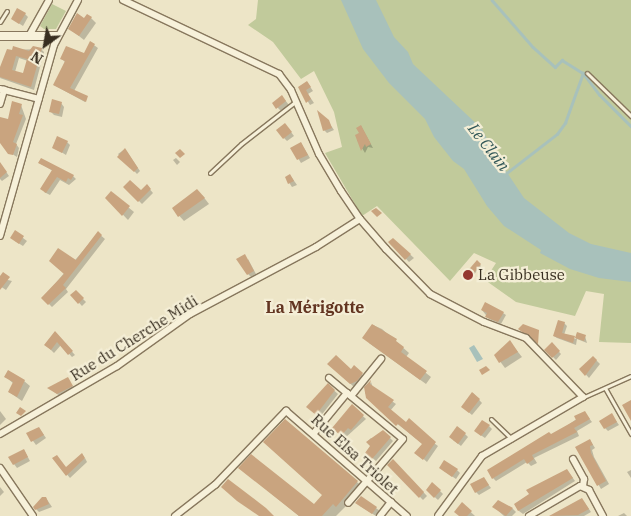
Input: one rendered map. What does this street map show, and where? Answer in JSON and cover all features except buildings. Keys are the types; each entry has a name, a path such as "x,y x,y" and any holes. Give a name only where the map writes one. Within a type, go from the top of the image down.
{"street":[{"path":"29,36 49,0"},
{"path":"0,236 57,36 78,0"},
{"path":"123,0 278,74 296,101 319,154 360,219 430,294 484,322 526,338 583,397 482,456 438,516"},
{"path":"0,36 57,36"},
{"path":"0,104 2,90 39,100"},
{"name":"Rue du Cherche Midi","path":"0,434 117,366 190,314 316,247 360,219"},
{"path":"314,433 381,359"},
{"path":"329,378 403,439 348,503"},
{"name":"Rue Elsa Triolet","path":"175,516 215,485 280,413 286,411 314,433 407,516"},
{"path":"573,459 584,479 583,486 603,516"},
{"path":"0,468 33,516"},
{"path":"529,516 583,486"},
{"path":"380,516 391,502"}],"lane":[{"path":"0,22 7,11"},
{"path":"587,73 631,116"},
{"path":"210,173 241,144 296,101"},
{"path":"583,397 631,376"},
{"path":"605,388 631,434"},
{"path":"491,419 512,440"}],"green space":[{"path":"258,0 631,0 631,343 599,342 604,294 586,291 575,316 516,302 485,280 496,263 474,253 450,281 377,206 362,216 325,153 342,147 334,112 314,71 301,79 273,42 248,25 256,19"},
{"path":"52,4 66,11 56,29 44,29 40,26"}],"water":[{"name":"Le Clain","path":"341,0 376,0 394,37 408,52 413,64 482,129 494,153 524,198 569,233 591,244 631,253 631,282 599,278 570,269 540,253 541,250 504,226 487,206 464,169 453,161 434,137 425,119 389,83 363,49"},
{"path":"474,345 483,359 477,362 469,348"}],"waterway":[{"path":"492,0 533,47 555,67 562,60 584,74 600,95 631,126"},
{"name":"Le Clain","path":"504,175 557,134 565,123 583,73"}],"place":[{"name":"La Gibbeuse","path":"468,275"}],"district":[{"name":"La Mérigotte","path":"315,307"}]}
